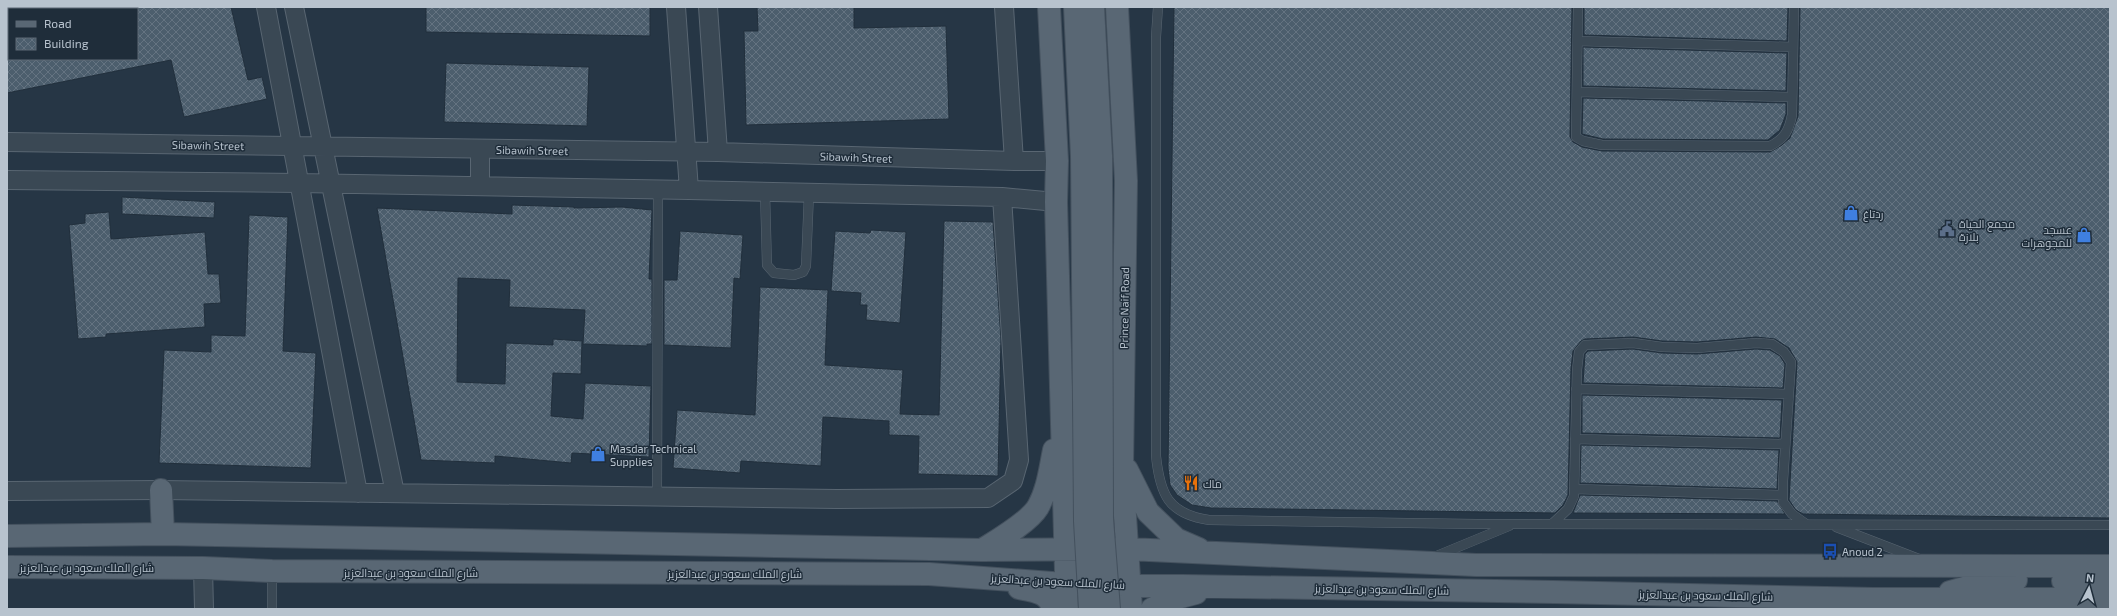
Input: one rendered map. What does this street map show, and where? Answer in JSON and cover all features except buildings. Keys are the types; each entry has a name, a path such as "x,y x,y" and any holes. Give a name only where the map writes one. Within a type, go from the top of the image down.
{"main road":[{"path":"1049,7 1057,161 1056,202 1066,550 1065,584 1067,609"},
{"path":"1075,7 1082,157 1085,521 1090,609"},
{"path":"1093,7 1100,156 1102,519 1109,609"},
{"name":"Prince Naif Road","path":"1117,7 1126,181 1122,462 1131,609"},
{"path":"982,550 1017,527 1038,508 1047,488 1062,410"},
{"path":"1122,462 1148,512 1176,539 1208,553"},
{"path":"161,490 163,534"},
{"path":"7,536 163,534 982,550 1128,549 1484,565 2110,566"},
{"name":"شارع الملك سعود بن عبدالعزيز","path":"7,567 203,568 272,571 929,574 1065,584 1926,599 2110,599"},
{"path":"929,574 1041,592 1051,602 1053,609"},
{"path":"1926,599 1992,580 2110,582"},
{"path":"1152,609 1169,600 1226,586"}],"street":[{"path":"266,7 358,493"},
{"path":"294,7 395,493"},
{"path":"676,7 689,190"},
{"path":"708,7 718,152"},
{"path":"1004,7 1014,162"},
{"name":"Sibawih Street","path":"7,142 292,146 324,148 718,152 1014,162 1057,161"},
{"path":"480,149 480,186"},
{"path":"7,180 299,182 689,190 1002,197 1056,202"},
{"path":"7,492 161,490 837,499 988,498 1013,481 1019,460 1002,197"},
{"path":"203,568 204,609"}],"lane":[{"path":"1158,7 1156,37 1156,456 1159,481 1164,495 1176,509 1192,517 1209,520 1514,524 2110,525"},
{"path":"1578,7 1576,137 1582,141 1602,145 1770,146 1781,140 1789,131 1792,116 1794,7"},
{"path":"1578,41 1793,47"},
{"path":"1577,92 1792,97"},
{"path":"657,497 658,190"},
{"path":"765,192 767,265 774,273 794,275 803,272 806,266 809,193"},
{"path":"1552,524 1568,509 1574,496 1576,389 1579,352 1585,345 1633,344 1697,348 1756,343 1772,344 1784,352 1791,362 1785,444 1783,502 1792,514 1806,524"},
{"path":"1576,389 1788,394"},
{"path":"1575,439 1785,444"},
{"path":"1574,489 1783,495"},
{"path":"1423,562 1514,524"},
{"path":"1829,524 1937,566"},
{"path":"272,571 272,609"}],"place":[{"name":"ردتاغ","path":"1851,213"},
{"name":"مجمع الحياة بلازة","path":"1947,229"},
{"name":"عسجد للمجوهرات","path":"2084,235"},
{"name":"Masdar Technical Supplies","path":"598,454"},
{"name":"ماك","path":"1191,483"},
{"name":"Anoud 2","path":"1830,551"}]}
